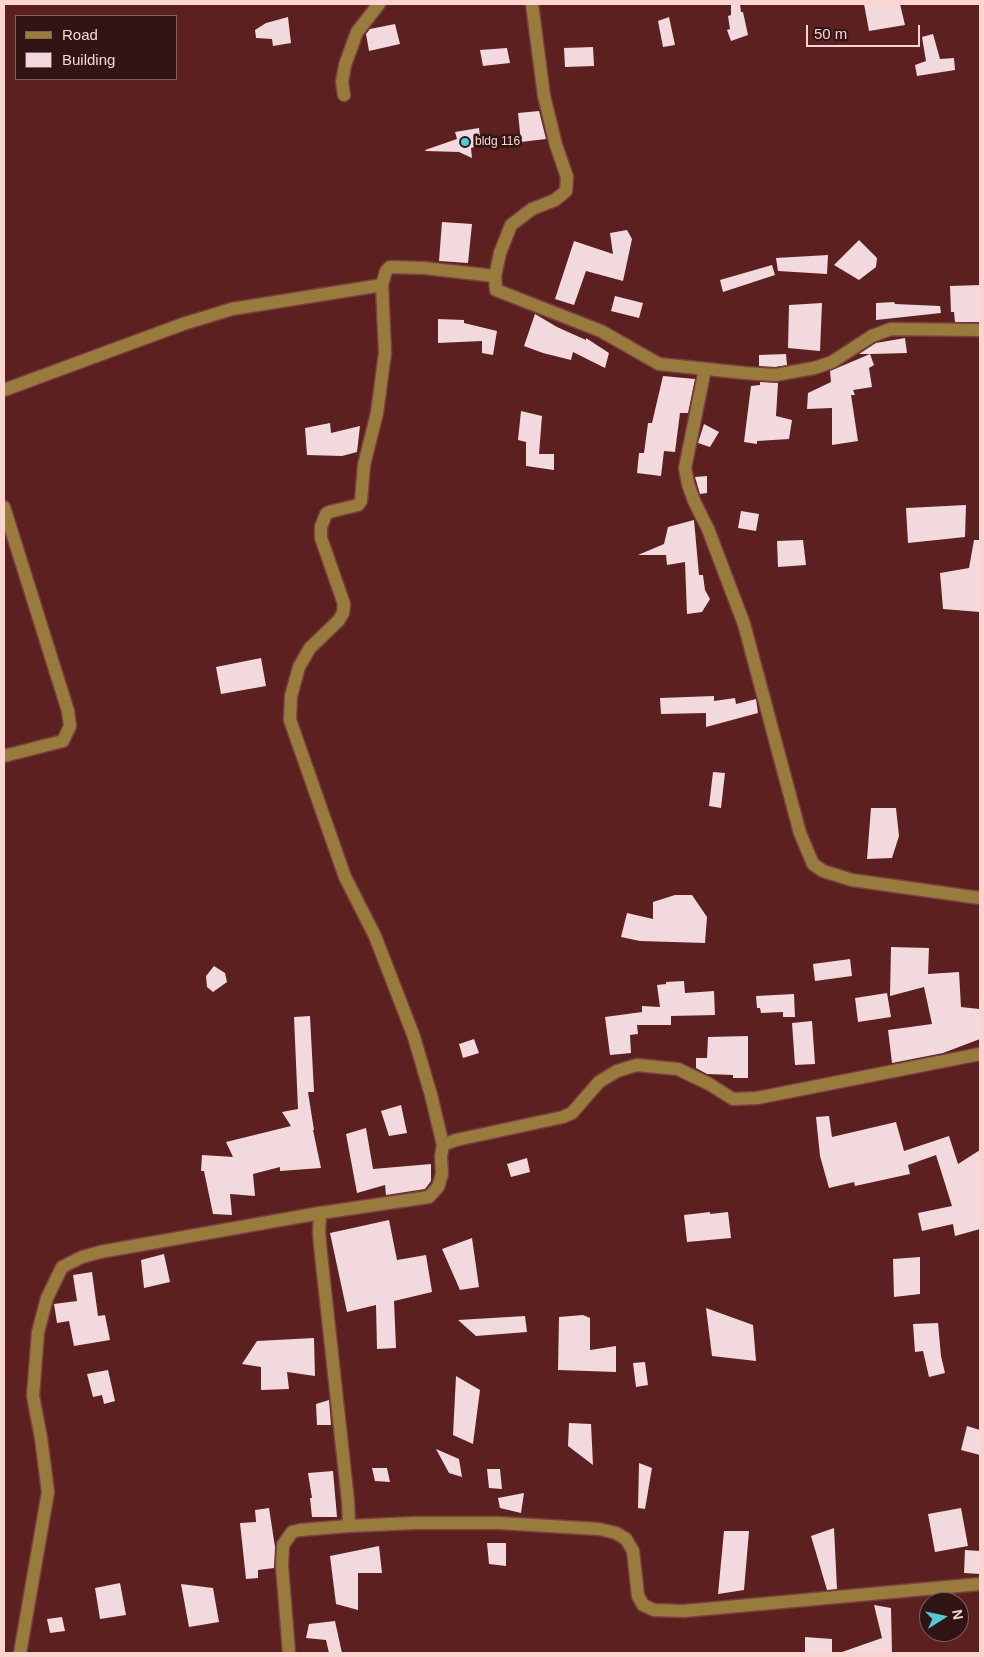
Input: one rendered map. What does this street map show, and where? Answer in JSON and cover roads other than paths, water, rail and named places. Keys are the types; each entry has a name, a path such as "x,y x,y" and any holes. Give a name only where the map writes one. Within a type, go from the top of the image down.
{"street":[{"path":"344,94 342,82 345,65 357,32 379,4"},
{"path":"532,4 544,96 556,145 567,177 566,191 555,200 532,209 511,225 500,253 495,276 496,290 601,331 659,364 775,375 814,368 832,362 872,336 891,329 980,330"},
{"path":"20,1653 48,1492 41,1438 32,1396 38,1332 47,1298 62,1266 82,1257 100,1252 320,1213 429,1197 438,1187 442,1174 441,1156 443,1145 414,1037 375,936 345,877 290,720 291,696 299,667 310,648 339,620 343,613 344,604 321,538 321,526 326,514 329,512 358,505 362,501 364,464 377,413 385,354 382,285 386,271 390,268 424,268 495,276"},
{"path":"4,390 183,324 232,309 382,285"},
{"path":"706,369 685,468 688,484 694,501 708,528 744,624 800,833 813,864 823,871 852,880 980,898"},
{"path":"4,507 68,711 70,726 63,741 4,756"},
{"path":"443,1145 456,1140 562,1117 572,1113 599,1082 617,1071 637,1065 678,1069 709,1084 733,1099 749,1098 980,1054"},
{"path":"320,1213 319,1233 348,1501 349,1526"},
{"path":"289,1653 282,1566 283,1545 292,1532 300,1530 415,1523 499,1523 599,1529 616,1533 626,1539 633,1551 638,1596 643,1605 654,1610 684,1611 980,1584"}],"place":[{"name":"bldg 116","path":"465,142"}]}
